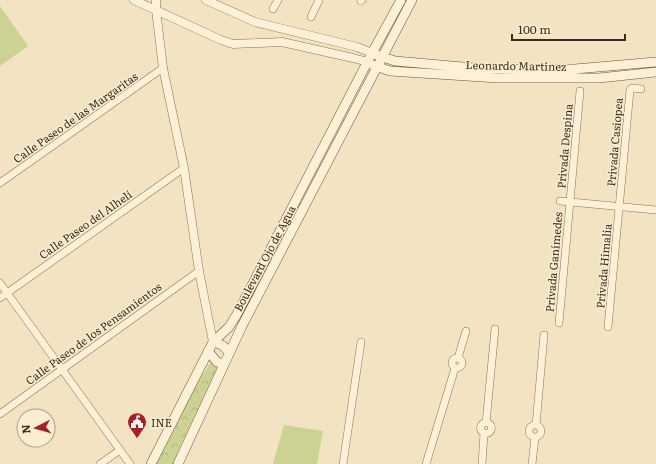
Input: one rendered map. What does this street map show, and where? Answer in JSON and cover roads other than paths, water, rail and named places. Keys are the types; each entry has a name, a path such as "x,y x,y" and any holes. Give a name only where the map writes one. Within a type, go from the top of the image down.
{"main road":[{"name":"Boulevard Ojo de Agua","path":"151,464 213,342 229,327 237,314 401,0"},
{"name":"Boulevard Ojo de Agua","path":"178,464 229,352 412,0"},
{"path":"372,53 382,57"},
{"name":"Leonardo Martínez","path":"382,57 395,61 474,68 525,69 575,69 656,62"},
{"path":"368,62 377,67"},
{"name":"Leonardo Martínez","path":"377,67 390,71 510,78 599,78 656,72"},
{"path":"510,78 525,69 536,78"},
{"path":"213,342 222,345 229,352"},
{"path":"208,351 217,362 224,364"}],"street":[{"path":"134,0 221,40 233,44 282,42 368,62"},
{"path":"156,0 163,68 184,168 199,271 213,342"},
{"path":"206,0 255,22 357,47 372,53"},
{"path":"273,9 278,0"},
{"path":"311,17 319,0"},
{"name":"Calle Paseo de las Margaritas","path":"0,184 163,68"},
{"name":"Privada Casiopea","path":"619,207 630,90 632,88 641,89"},
{"name":"Privada Despina","path":"570,202 580,91"},
{"name":"Calle Paseo del Alhelí","path":"0,298 184,168"},
{"path":"560,201 656,210"},
{"name":"Privada Ganímedes","path":"558,323 570,202"},
{"name":"Privada Himalia","path":"608,327 619,207"},
{"name":"Calle Paseo de los Pensamientos","path":"0,414 199,271"},
{"path":"0,283 130,464"},
{"path":"482,464 484,433 481,431 480,427 486,423 495,329"},
{"path":"426,464 455,368 452,365 452,361 454,358 458,358 466,331"},
{"path":"532,464 535,438 529,431 532,426 536,425 544,335"},
{"path":"343,464 361,342"},
{"path":"100,464 120,450"}],"place":[{"name":"INE","path":"137,439"}]}
